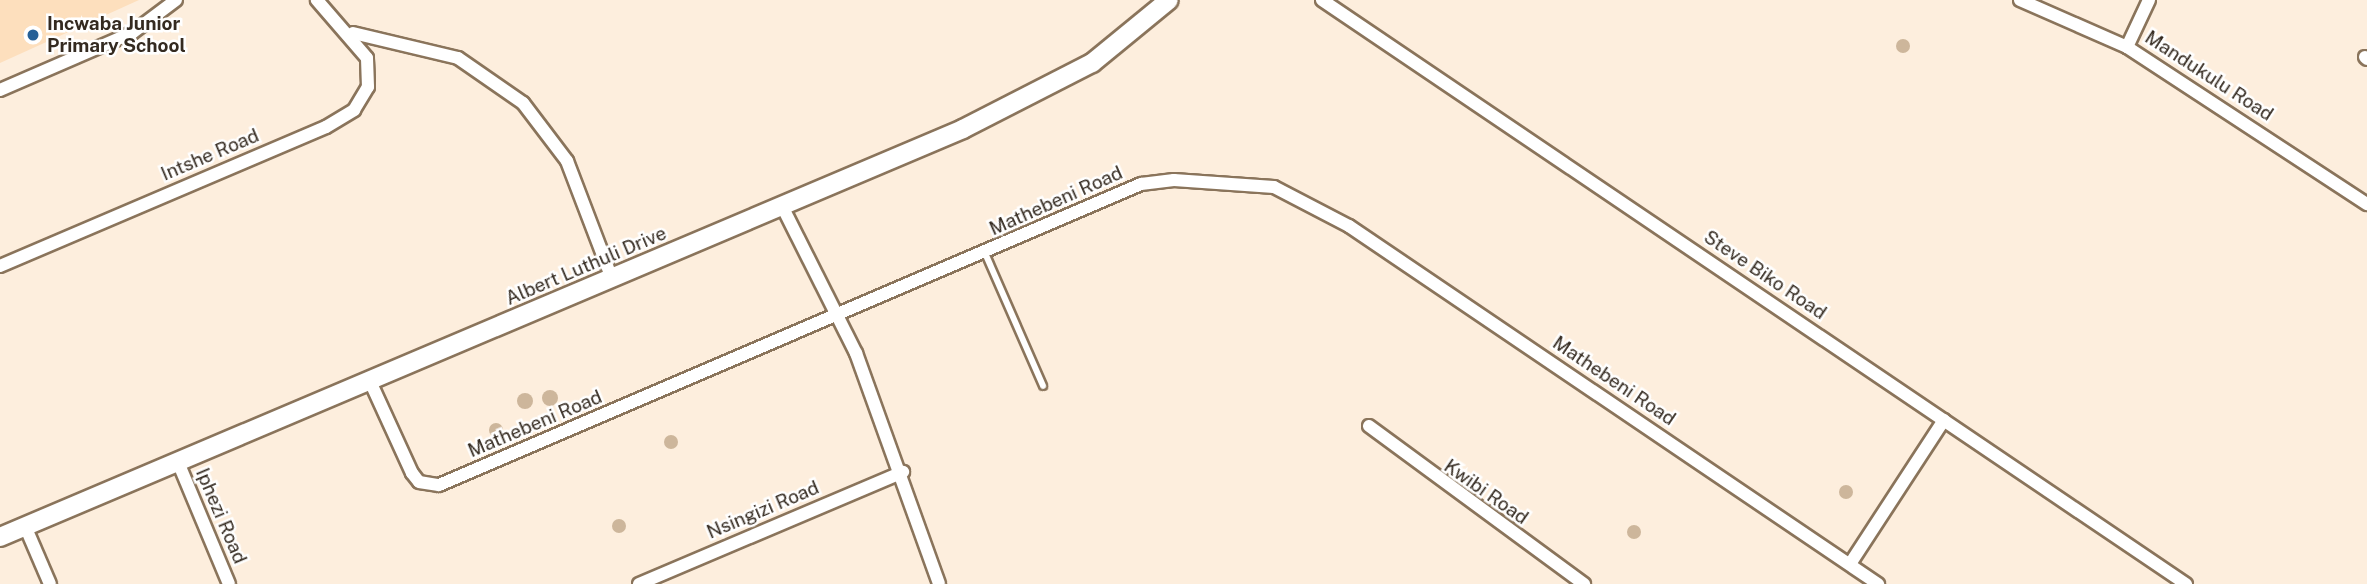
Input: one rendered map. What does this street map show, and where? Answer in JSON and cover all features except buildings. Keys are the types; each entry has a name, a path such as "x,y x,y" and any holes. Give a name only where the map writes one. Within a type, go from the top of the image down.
{"street":[{"path":"0,90 132,33 176,0"},
{"path":"317,0 352,33 458,58 523,103 567,161 612,279"},
{"name":"Albert Luthuli Drive","path":"0,537 782,206 1061,81 1130,36 1169,0"},
{"name":"Steve Biko Road","path":"1322,0 2186,584"},
{"name":"Mandukulu Road","path":"2020,0 2127,47 2367,204"},
{"path":"2127,47 2149,0"},
{"name":"Intshe Road","path":"0,265 346,115 365,97 370,76 352,33"},
{"name":"Mathebeni Road","path":"369,379 412,472 432,486 839,319 1141,184 1174,180 1274,187 1349,226 1878,584"},
{"path":"782,206 839,319 903,472 939,584"},
{"path":"1850,564 1944,420"},
{"name":"Kwibi Road","path":"1369,426 1584,584"},
{"name":"Iphezi Road","path":"178,462 229,584"},
{"name":"Nsingizi Road","path":"639,584 903,472"},
{"path":"25,526 50,584"}],"lane":[{"path":"985,253 1043,386"}],"shaded area":[{"name":"Incwaba Junior Primary School","path":"0,0 139,0 0,63"}],"place":[{"name":"Incwaba Junior Primary School","path":"33,35"}]}
